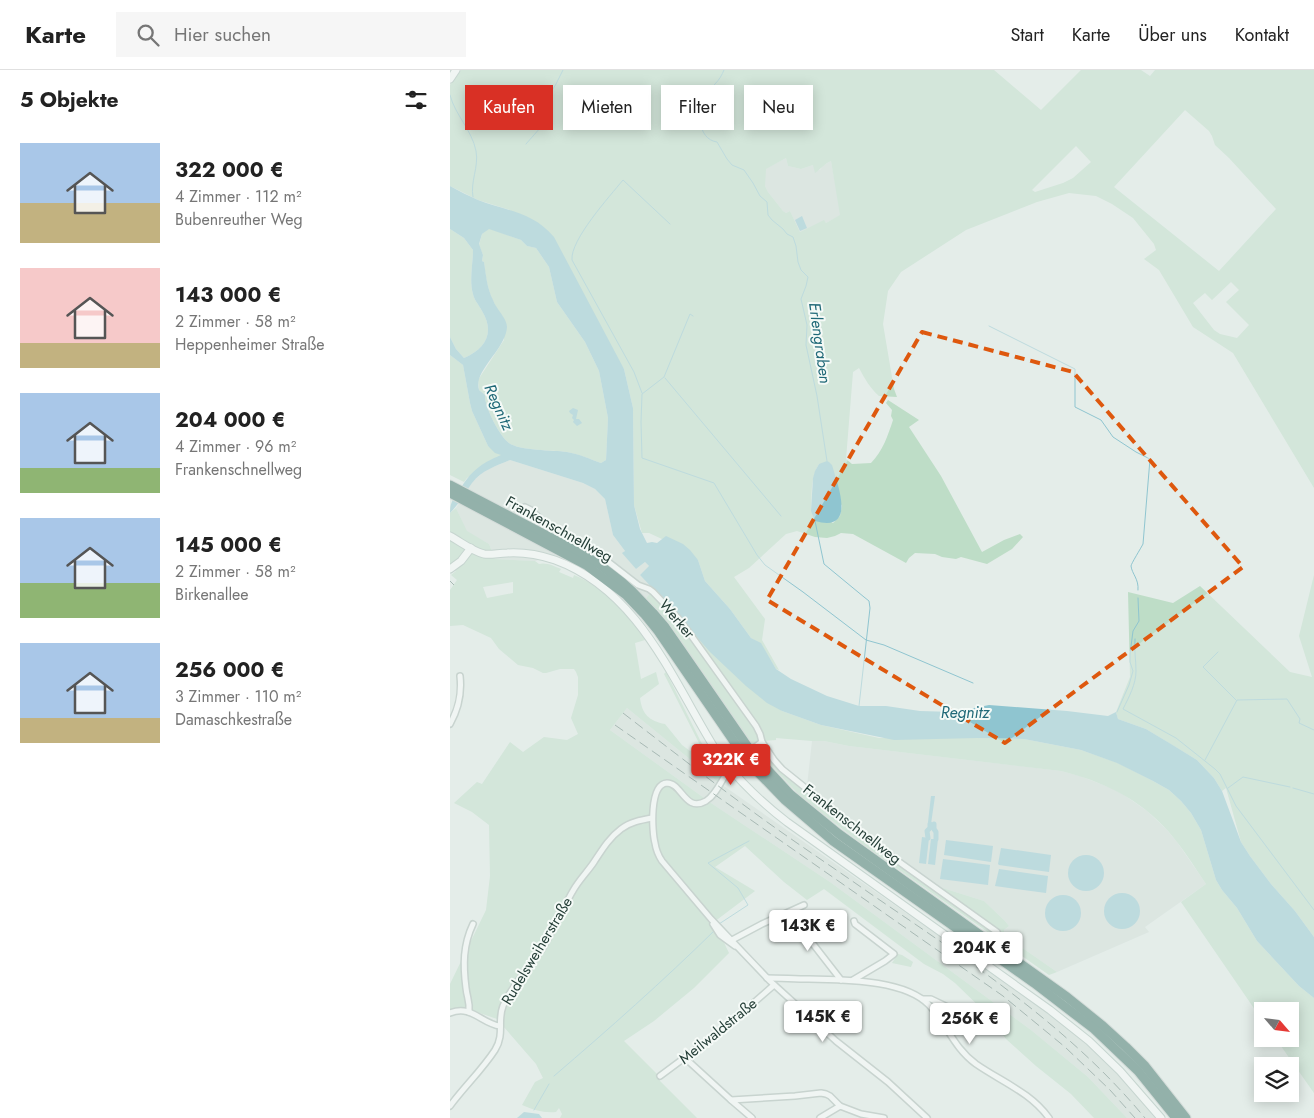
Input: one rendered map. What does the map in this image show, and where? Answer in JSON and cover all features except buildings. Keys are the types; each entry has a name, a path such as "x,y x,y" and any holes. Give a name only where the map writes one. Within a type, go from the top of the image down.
{"highway":[{"name":"Frankenschnellweg","path":"450,488 586,564 626,595 658,631 739,750 839,834 1067,997 1103,1026 1145,1066 1186,1118"},
{"name":"Frankenschnellweg","path":"475,503 584,555 600,565 632,591 665,627 748,747 752,759 785,800 833,841 1034,983 1094,1029 1138,1071 1176,1118"}],"main road":[{"path":"450,79 456,70"},
{"path":"451,536 471,548 487,554 526,553 549,558 578,571 609,593 633,616 655,646 708,739 748,789 774,812 1050,1010 1089,1041 1120,1071 1161,1118"},
{"path":"451,568 464,559 471,548"}],"street":[{"name":"Werker","path":"525,507 531,510 548,526 583,544 638,586 653,592 677,617 697,644 756,726 762,742 777,764 884,852 997,932"},
{"path":"450,724 458,707 461,689 460,676"},
{"path":"737,948 659,857 655,844 652,818 657,791 662,785 671,785 690,802 701,803 712,796 730,768 762,742"},
{"name":"Rudelsweiherstraße","path":"450,1106 495,1050 502,1030 500,1026 503,1007 525,971 542,949 574,889 605,845 621,829 634,822 652,818"},
{"path":"732,940 804,905"},
{"path":"789,913 841,980"},
{"path":"711,919 720,935 737,948 774,985 836,1041 888,1082 924,1117"},
{"path":"852,980 894,954 860,928 854,921"},
{"path":"469,1012 470,1004 466,990 464,962 465,944 473,924"},
{"path":"767,978 852,980 878,984 914,994 933,1010 961,1050 976,1064 1027,1096 1049,1118"},
{"name":"Meilwaldstraße","path":"660,1076 726,1027 774,985"},
{"path":"923,1000 931,999 977,1021"},
{"path":"450,1013 455,1010 469,1012 494,1026 500,1026"},
{"path":"685,1058 752,1118"},
{"path":"731,1100 821,1093 830,1096 840,1106 861,1114 884,1118"},
{"path":"820,1118 840,1106"}],"highlighted area":[{"path":"922,332 1073,372 1243,567 1005,743 767,600"}],"shaded area":[{"path":"786,158 788,166 801,169 813,165 820,170 831,161 841,215 826,223 824,221 800,232 790,211 786,213 783,211 765,186 765,169"},
{"path":"510,460 583,483 595,489 605,499 613,535 625,551 623,553 636,569 645,562 650,567 640,575 654,589 646,598 631,583 601,560 581,548 535,561 495,559 489,544 467,532 456,508 473,481 486,470"},
{"path":"627,708 718,782 1048,1012 1086,1044 1117,1074 1156,1118 1127,1118 1088,1077 1031,1030 830,882 711,803 610,730"},
{"path":"812,741 1061,771 1080,776 1111,788 1147,811 1177,842 1206,884 1145,927 1149,932 1057,972 1004,935 1004,930 1009,926 984,901 933,885 880,846 807,786"}],"green space":[{"path":"461,70 994,70 1041,110 1081,70 1141,70 1150,76 1155,70 1314,70 1314,488 1233,353 1193,327 1159,270 1144,259 1156,250 1154,244 1133,218 1096,196 1069,193 1037,202 966,230 901,272 888,291 883,324 897,397 879,396 870,387 859,368 853,372 846,459 852,464 871,463 879,453 885,443 893,420 891,416 892,410 886,403 888,400 919,420 909,427 941,476 982,552 1020,534 1023,537 1012,549 987,564 961,557 956,559 935,554 915,553 906,563 853,534 841,533 827,538 815,537 797,531 786,534 749,568 734,577 765,619 762,640 779,670 776,669 761,644 751,638 730,609 705,581 698,560 662,539 649,533 642,533 634,505 633,408 624,369 510,210 478,200 450,186 450,85","holes":["1185,110 1209,131 1215,145 1276,209 1219,271 1114,187","1076,146 1091,162 1073,178 1063,183 1035,192 1032,190","786,158 788,166 801,169 813,165 815,173 831,161 840,215 826,223 824,220 800,232 790,211 786,213 783,211 765,186 766,169","1231,282 1239,290 1226,302 1249,325 1237,338 1220,334 1214,330 1193,303 1205,293 1212,300","819,464 842,506 840,516 833,523 811,511 812,487"]},
{"path":"489,228 521,240 527,246 536,248 549,267 557,302 585,342 599,371 608,418 606,460 601,463 567,452 514,446 505,440 493,421 485,395 479,390 478,380 504,340 503,317 489,291 484,262 482,261 483,255 479,245 482,234"},
{"path":"450,229 464,238 473,250 472,289 474,298 488,326 488,333 483,345 464,358 456,349 450,337"},
{"path":"450,355 463,365 472,411 488,446 502,455 467,478 464,482 450,475"},
{"path":"456,508 467,531 489,544 495,559 535,561 539,564 553,566 561,569 559,572 573,578 574,575 594,586 614,603 645,640 635,643 641,679 656,672 659,684 640,698 642,708 647,716 665,724 682,745 690,751 700,745 664,674 666,672 701,742 722,773 718,782 627,708 610,730 711,803 830,882 1031,1030 1088,1077 1127,1118 1094,1118 1071,1094 1006,1039 990,1017 955,983 924,964 824,889 807,900 784,882 745,846 715,867 755,891 714,922 729,953 694,988 654,1021 624,1041 697,1118 560,1118 562,1114 559,1108 556,1112 547,1112 522,1105 535,1082 543,1078 536,1064 497,1019 471,1010 450,1011 450,984 486,910 490,876 489,825 472,812 454,803 477,782 482,784 510,742 523,752 544,737 567,740 578,734 571,718 578,695 578,677 574,669 560,669 543,673 533,668 518,665 499,649 491,638 463,625 450,626 450,590 457,580 451,575 456,571 450,566 450,513","holes":["513,582 513,593 487,598 483,587"]},
{"path":"1314,575 1314,937 1295,911 1271,884 1241,842 1226,788 1222,791 1214,778 1197,760 1146,729 1118,719 1116,712 1130,677 1128,592 1173,603 1200,586 1290,672 1312,677 1299,636"},
{"path":"654,589 673,610 782,711 821,725 879,738 1024,739 1081,750 1118,763 1169,790 1191,813 1201,830 1216,880 1237,908 1257,941 1299,986 1314,998 1314,1093 1299,1072 1299,1057 1289,1057 1282,1048 1299,1048 1299,1002 1254,1002 1254,1008 1181,902 1206,884 1173,837 1157,820 1133,801 1091,780 1061,771 849,746 824,741 776,738 776,740 764,741 778,763 878,845 933,885 984,901 1009,926 1004,930 1004,935 1057,972 1049,975 858,841 801,797 754,747 669,624 646,598"},
{"path":"898,954 913,962 911,967 892,963"}],"water":[{"name":"Regnitz","path":"450,186 478,200 528,217 537,222 554,237 624,369 633,408 634,505 640,529 647,543 657,543 666,536 683,544 690,550 698,560 705,581 730,609 751,638 761,643 776,669 791,679 827,696 859,706 886,706 920,711 954,712 989,705 1108,716 1116,712 1118,719 1146,729 1171,744 1197,760 1214,778 1222,791 1241,842 1271,884 1295,911 1314,937 1314,998 1299,986 1257,941 1237,908 1216,880 1201,830 1191,813 1169,790 1153,781 1117,763 1081,750 1024,739 894,740 821,725 782,711 767,703 746,686 710,652 640,575 649,566 645,562 636,569 622,553 625,551 613,535 605,499 595,489 583,483 510,460 480,475 450,513 452,501 472,473 482,465 501,455 495,453 488,446 472,411 463,365 450,355 450,337 456,349 464,358 483,345 488,333 488,326 474,298 472,289 473,250 464,238 450,229","holes":["489,229 521,240 527,246 536,248 549,267 557,302 585,342 599,371 608,418 606,460 601,463 561,451 528,449 514,446 505,440 497,428 487,406 485,395 479,390 479,379 503,340 507,327 489,291 484,262 482,261 483,255 479,244 482,234"]},
{"path":"802,216 807,228 800,231 795,220"},
{"path":"573,408 578,410 576,419 579,419 582,423 577,426 573,422 573,415 569,411"},
{"path":"827,461 832,465 842,505 836,520 828,523 815,521 811,511 815,471 819,464"},
{"path":"931,796 935,796 931,824 928,822"},
{"path":"922,837 929,838 926,864 919,863"},
{"path":"931,839 938,839 935,865 928,864"},
{"path":"946,840 993,846 991,862 944,855"},
{"path":"1001,848 1051,855 1049,872 999,865"},
{"path":"1086,855 1093,856 1099,860 1103,866 1103,880 1099,886 1093,890 1086,891 1079,890 1073,886 1069,880 1068,873 1069,866 1073,860 1079,856"},
{"path":"943,859 990,865 988,885 940,879"},
{"path":"999,869 1048,876 1046,893 995,886"},
{"path":"1122,893 1129,894 1135,898 1139,904 1139,918 1135,924 1129,928 1122,929 1115,928 1109,924 1105,918 1104,911 1105,904 1109,898 1115,894"},
{"path":"1063,895 1070,896 1076,900 1080,906 1080,920 1076,926 1070,930 1063,931 1056,930 1050,926 1046,920 1045,913 1046,906 1050,900 1056,896"},
{"path":"524,1112 539,1114 542,1118 517,1118"}],"waterway":[{"path":"526,144 541,127 542,125 536,116 563,70"},
{"name":"Erlengraben","path":"724,70 718,81 704,95 700,108 700,123 706,136 710,140 717,142 732,165 744,170 760,196 767,202 768,215 772,220 793,237 798,262 801,270 808,277 801,299 807,325 806,345 817,396 827,461"},
{"path":"450,95 471,136 476,151 473,197"},
{"path":"642,393 634,372 572,260 573,251 577,241 592,218 623,180 670,224"},
{"path":"693,316 690,314 664,377 642,394 642,458 714,483 757,555 765,565 866,640 884,645 973,683"},
{"path":"989,326 1075,369 1075,407 1101,420 1113,437 1150,459 1143,544 1131,566 1138,590"},
{"path":"665,378 781,516"},
{"name":"Erlengraben","path":"815,521 824,564 869,601 870,608 859,706"},
{"path":"1117,712 1133,671 1130,654 1133,631 1139,621 1138,598"},
{"path":"1135,639 1136,676 1123,709 1176,738 1220,774 1236,806 1314,910"},
{"path":"1218,652 1203,667 1236,700"},
{"path":"1205,760 1237,700 1287,699 1300,719 1299,723 1314,730"},
{"path":"1228,788 1243,777 1290,787"},
{"path":"1293,788 1314,794"},
{"path":"928,838 927,831 930,828 930,824"},
{"path":"934,824 936,839"},
{"path":"719,924 748,905 738,888 708,863 749,841"},
{"path":"554,1076 636,1005 714,931"},
{"path":"534,1110 549,1084"}],"railway":[{"path":"450,581 454,585"},
{"path":"623,713 756,814 1014,995 1083,1053 1115,1084 1145,1118"},
{"path":"615,725 1003,996 1065,1047 1110,1090 1135,1118"}]}
